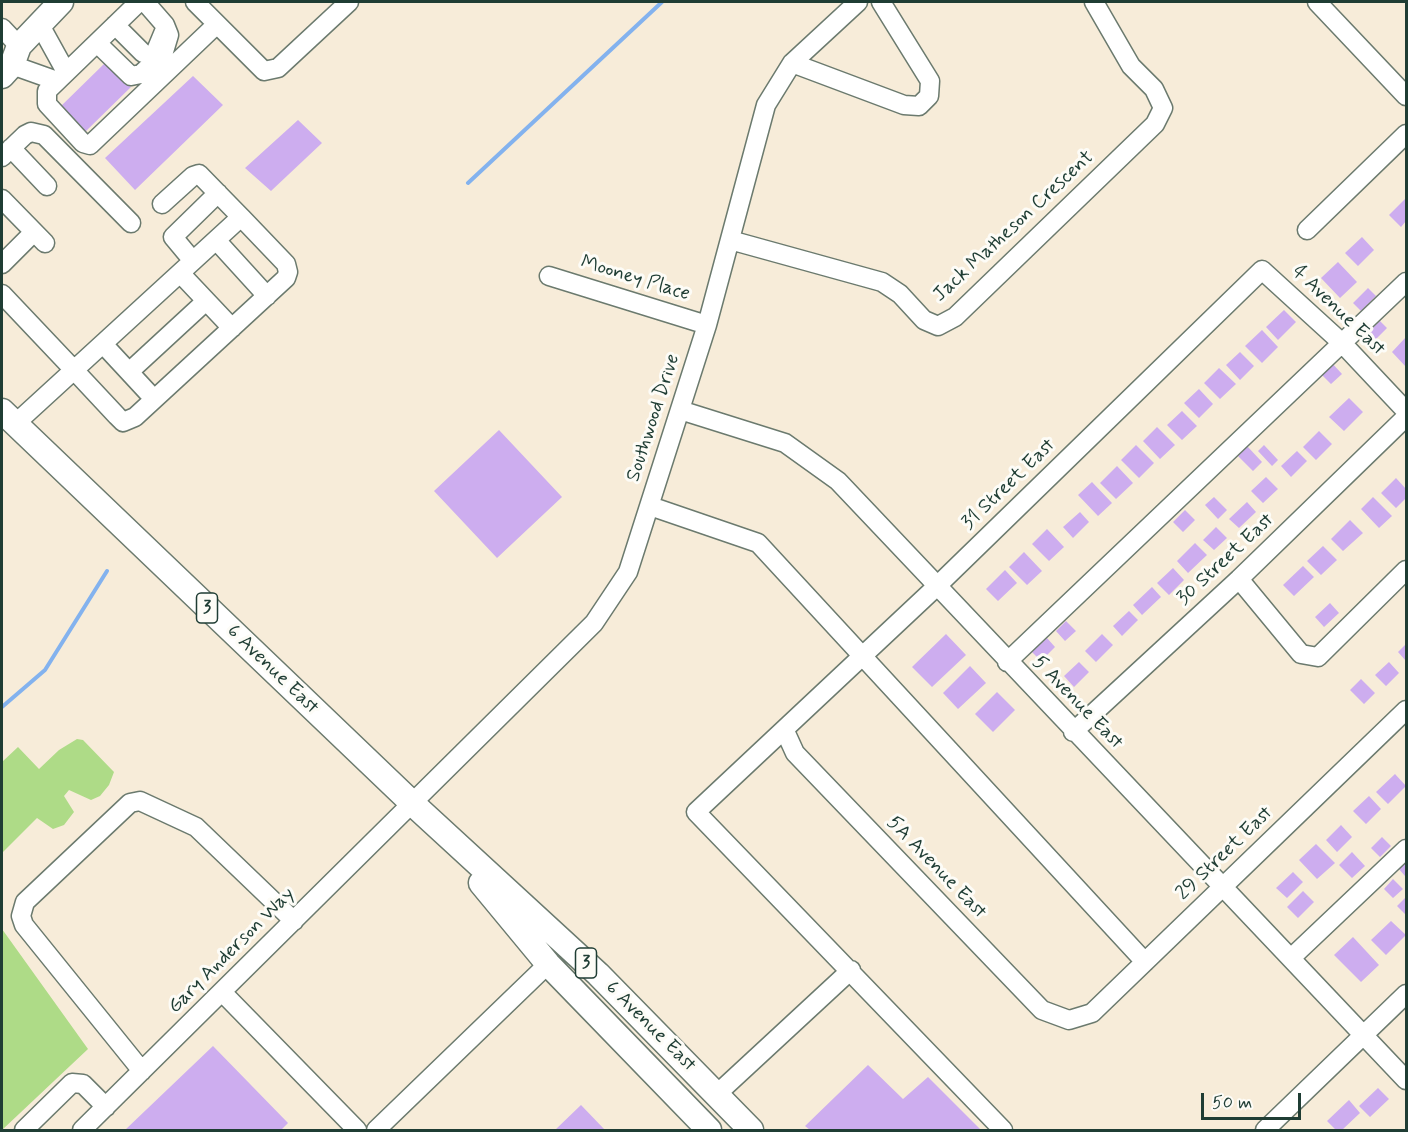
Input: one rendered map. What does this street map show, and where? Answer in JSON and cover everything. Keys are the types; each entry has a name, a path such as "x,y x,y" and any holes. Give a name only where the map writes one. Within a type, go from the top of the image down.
{"main road":[{"path":"9,60 61,2"},
{"name":"6 Avenue East","path":"8,418 413,804 598,974 751,1131"},
{"name":"6 Avenue East","path":"413,804 549,964 709,1131"}],"street":[{"path":"140,2 47,92 45,98 47,104 83,143 90,145 217,24"},
{"path":"115,25 150,56 163,55 169,35 165,24 145,2"},
{"path":"195,2 264,71 278,68 349,2"},
{"name":"Southwood Drive","path":"413,804 594,623 628,572 707,326 766,105 792,63 858,2"},
{"path":"792,63 904,105 919,106 929,96 930,81 881,2"},
{"name":"Jack Matheson Crescent","path":"730,240 882,282 900,294 924,320 938,326 954,317 1155,124 1163,108 1154,89 1131,66 1094,2"},
{"path":"1317,2 1407,96"},
{"path":"40,25 62,77"},
{"path":"2,28 9,60 62,77"},
{"path":"97,43 131,76 141,74 150,56"},
{"path":"47,186 6,153 31,132 44,135 131,223"},
{"path":"1307,230 1407,135"},
{"path":"2,294 123,422 135,417 286,278 286,264 199,174 193,176 162,204"},
{"path":"218,193 173,237 186,267 206,301 232,328"},
{"path":"2,264 40,238 4,205"},
{"path":"8,418 74,370 241,217"},
{"path":"216,240 267,296"},
{"name":"4 Avenue East","path":"1262,270 1342,343 1407,411"},
{"name":"31 Street East","path":"851,970 696,812 862,658 1262,270"},
{"name":"Mooney Place","path":"549,276 707,326"},
{"path":"1007,662 1407,282"},
{"path":"129,372 206,301"},
{"path":"103,344 154,399"},
{"name":"5 Avenue East","path":"680,410 785,442 838,481 1073,732 1407,1080"},
{"name":"30 Street East","path":"1073,732 1239,579 1407,417"},
{"path":"650,506 758,543 1145,962"},
{"path":"1239,579 1301,654 1318,657 1407,570"},
{"name":"29 Street East","path":"1069,1020 1092,1013 1407,710"},
{"name":"5A Avenue East","path":"785,731 795,753 1042,1010 1069,1020"},
{"path":"142,1071 24,925 21,916 25,902 130,803 140,801 196,827 294,921"},
{"name":"Gary Anderson Way","path":"82,1131 413,804"},
{"path":"1291,958 1407,849"},
{"path":"376,1131 549,964"},
{"path":"717,1094 851,970 1003,1131"},
{"path":"571,987 578,971 598,974"},
{"path":"222,992 357,1131"},
{"path":"1265,1131 1407,994"},
{"path":"24,1131 72,1083 83,1084 106,1107"}],"green space":[{"path":"77,739 83,740 114,772 109,785 100,796 91,800 69,790 64,796 74,812 64,825 53,829 37,818 2,853 2,762 18,747 39,769 59,750"},
{"path":"2,929 88,1049 2,1130"}],"building":[{"path":"106,62 131,87 84,133 59,108"},
{"path":"193,76 223,105 135,190 105,158"},
{"path":"298,120 322,143 271,191 245,168"},
{"path":"1405,199 1406,221 1401,227 1389,215"},
{"path":"1362,237 1374,250 1358,266 1345,253"},
{"path":"1338,262 1357,282 1340,298 1321,278"},
{"path":"1368,288 1376,296 1361,311 1353,303"},
{"path":"1284,310 1296,322 1278,340 1266,327"},
{"path":"1380,321 1387,328 1375,340 1367,333"},
{"path":"1262,330 1278,347 1262,363 1245,346"},
{"path":"1406,337 1406,367 1392,352"},
{"path":"1240,352 1254,366 1240,380 1226,365"},
{"path":"1331,362 1342,374 1331,384 1320,373"},
{"path":"1219,368 1236,384 1220,399 1204,383"},
{"path":"1199,389 1213,404 1199,418 1184,403"},
{"path":"1349,398 1363,412 1344,431 1329,417"},
{"path":"1182,411 1197,426 1182,440 1167,425"},
{"path":"1157,427 1175,445 1160,459 1143,441"},
{"path":"499,430 562,497 497,558 434,491"},
{"path":"1319,431 1332,444 1316,460 1303,447"},
{"path":"1136,445 1154,463 1139,478 1121,460"},
{"path":"1264,445 1278,460 1272,466 1258,451"},
{"path":"1247,446 1262,462 1253,471 1238,456"},
{"path":"1297,451 1307,461 1291,477 1281,466"},
{"path":"1117,466 1133,483 1116,499 1100,483"},
{"path":"1266,477 1278,489 1263,503 1251,491"},
{"path":"1396,478 1406,489 1406,498 1396,508 1381,493"},
{"path":"1092,482 1112,503 1098,516 1078,495"},
{"path":"1214,497 1227,510 1218,519 1205,505"},
{"path":"1373,497 1392,516 1379,528 1361,509"},
{"path":"1247,502 1256,512 1239,528 1229,519"},
{"path":"1185,510 1195,520 1183,532 1173,522"},
{"path":"1080,512 1089,522 1073,538 1063,527"},
{"path":"1350,520 1363,533 1343,551 1331,539"},
{"path":"1216,527 1227,538 1214,550 1203,540"},
{"path":"1047,529 1064,547 1049,561 1032,544"},
{"path":"1195,543 1207,555 1188,573 1177,561"},
{"path":"1323,546 1337,560 1321,575 1307,561"},
{"path":"1024,552 1042,571 1027,585 1009,567"},
{"path":"1303,566 1314,577 1294,596 1283,585"},
{"path":"1173,568 1184,580 1169,595 1157,583"},
{"path":"1005,570 1017,583 998,601 986,589"},
{"path":"1152,587 1161,597 1142,615 1133,605"},
{"path":"1330,603 1339,613 1324,627 1315,617"},
{"path":"1129,611 1138,620 1122,636 1113,626"},
{"path":"1066,621 1076,631 1065,641 1056,631"},
{"path":"946,634 966,655 932,687 912,667"},
{"path":"1102,634 1113,645 1096,662 1085,651"},
{"path":"1047,638 1055,647 1041,661 1032,652"},
{"path":"1406,644 1406,661 1398,652"},
{"path":"1079,662 1089,672 1074,687 1064,676"},
{"path":"1389,662 1399,673 1386,686 1375,675"},
{"path":"970,666 986,683 958,709 943,693"},
{"path":"1361,679 1375,693 1364,704 1350,690"},
{"path":"997,692 1015,710 993,732 975,714"},
{"path":"1395,774 1406,786 1388,804 1376,792"},
{"path":"1369,796 1381,809 1366,824 1353,811"},
{"path":"1341,825 1352,837 1337,852 1326,840"},
{"path":"1382,837 1391,846 1380,857 1371,848"},
{"path":"1316,844 1335,863 1317,879 1299,860"},
{"path":"1352,852 1365,866 1352,878 1339,865"},
{"path":"1406,859 1406,875 1405,876 1398,868"},
{"path":"1293,872 1303,882 1287,898 1276,888"},
{"path":"1393,879 1403,889 1393,898 1384,889"},
{"path":"1303,891 1314,902 1298,918 1287,907"},
{"path":"1406,897 1406,915 1397,906"},
{"path":"1391,921 1406,935 1386,955 1371,940"},
{"path":"1353,937 1379,965 1361,982 1334,955"},
{"path":"213,1046 288,1123 281,1130 125,1130"},
{"path":"868,1065 903,1099 928,1077 981,1130 810,1130 805,1126"},
{"path":"1378,1088 1389,1099 1370,1117 1359,1106"},
{"path":"1349,1100 1360,1113 1342,1130 1336,1130 1327,1121"},
{"path":"581,1105 605,1130 555,1130"}],"waterway":[{"path":"468,183 662,2"},
{"path":"2,707 45,670 107,571"}]}
